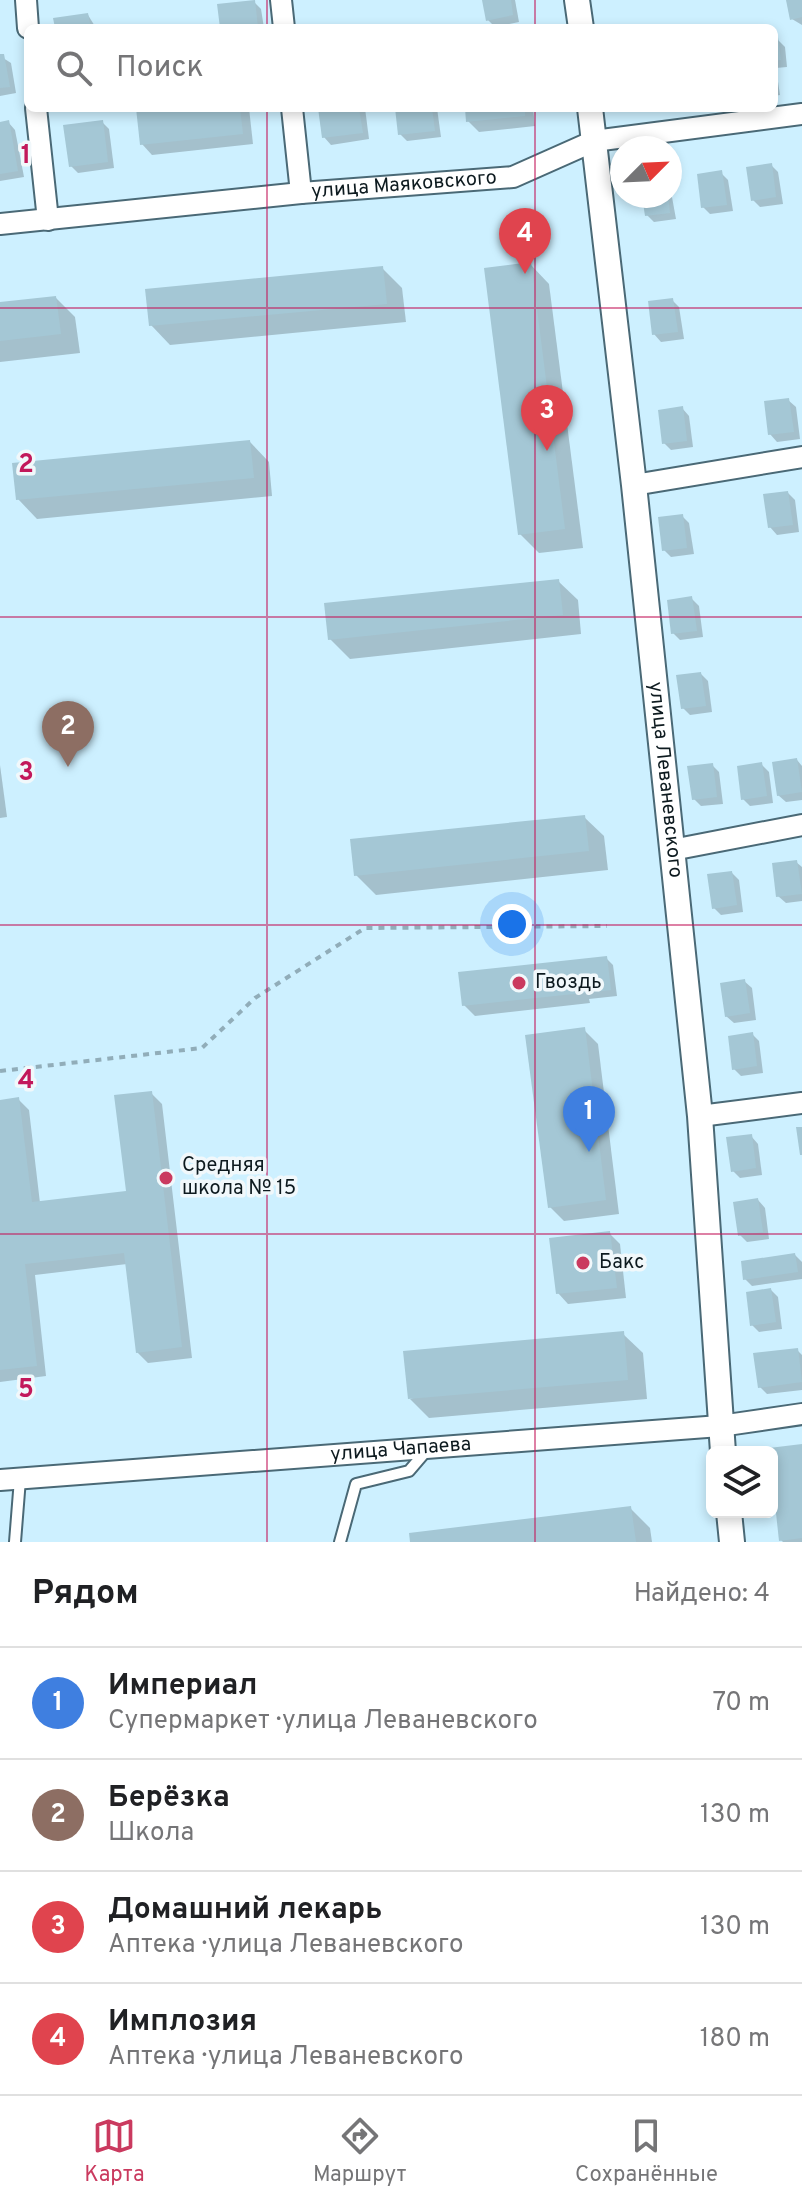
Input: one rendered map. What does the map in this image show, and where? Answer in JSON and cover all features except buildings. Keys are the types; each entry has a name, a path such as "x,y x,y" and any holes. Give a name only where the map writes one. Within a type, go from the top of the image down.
{"street":[{"path":"26,0 28,24"},
{"path":"281,0 284,24"},
{"path":"577,0 580,24"},
{"path":"36,112 48,220"},
{"path":"292,112 301,193"},
{"name":"улица Леваневского","path":"590,112 634,485 700,1116 722,1446"},
{"name":"улица Маяковского","path":"0,224 301,193 513,177 594,141 802,114"},
{"path":"634,485 802,457"},
{"path":"672,850 802,825"},
{"path":"700,1116 802,1103"},
{"name":"улица Чапаева","path":"10,1479 720,1426 802,1414"},
{"path":"730,1518 732,1542"}],"lane":[{"path":"340,1542 356,1484 409,1471 428,1448"},
{"path":"10,1479 15,1542"}],"path":[{"path":"0,1071 202,1048 255,998 365,928 607,926"}],"place":[{"name":"Имплозия","path":"525,274"},
{"name":"Домашний лекарь","path":"547,451"},
{"name":"Берёзка","path":"68,767"},
{"name":"Гвоздь","path":"519,983"},
{"name":"Империал","path":"589,1152"},
{"name":"Средняя школа № 15","path":"166,1178"},
{"name":"Бакс","path":"583,1263"}]}
